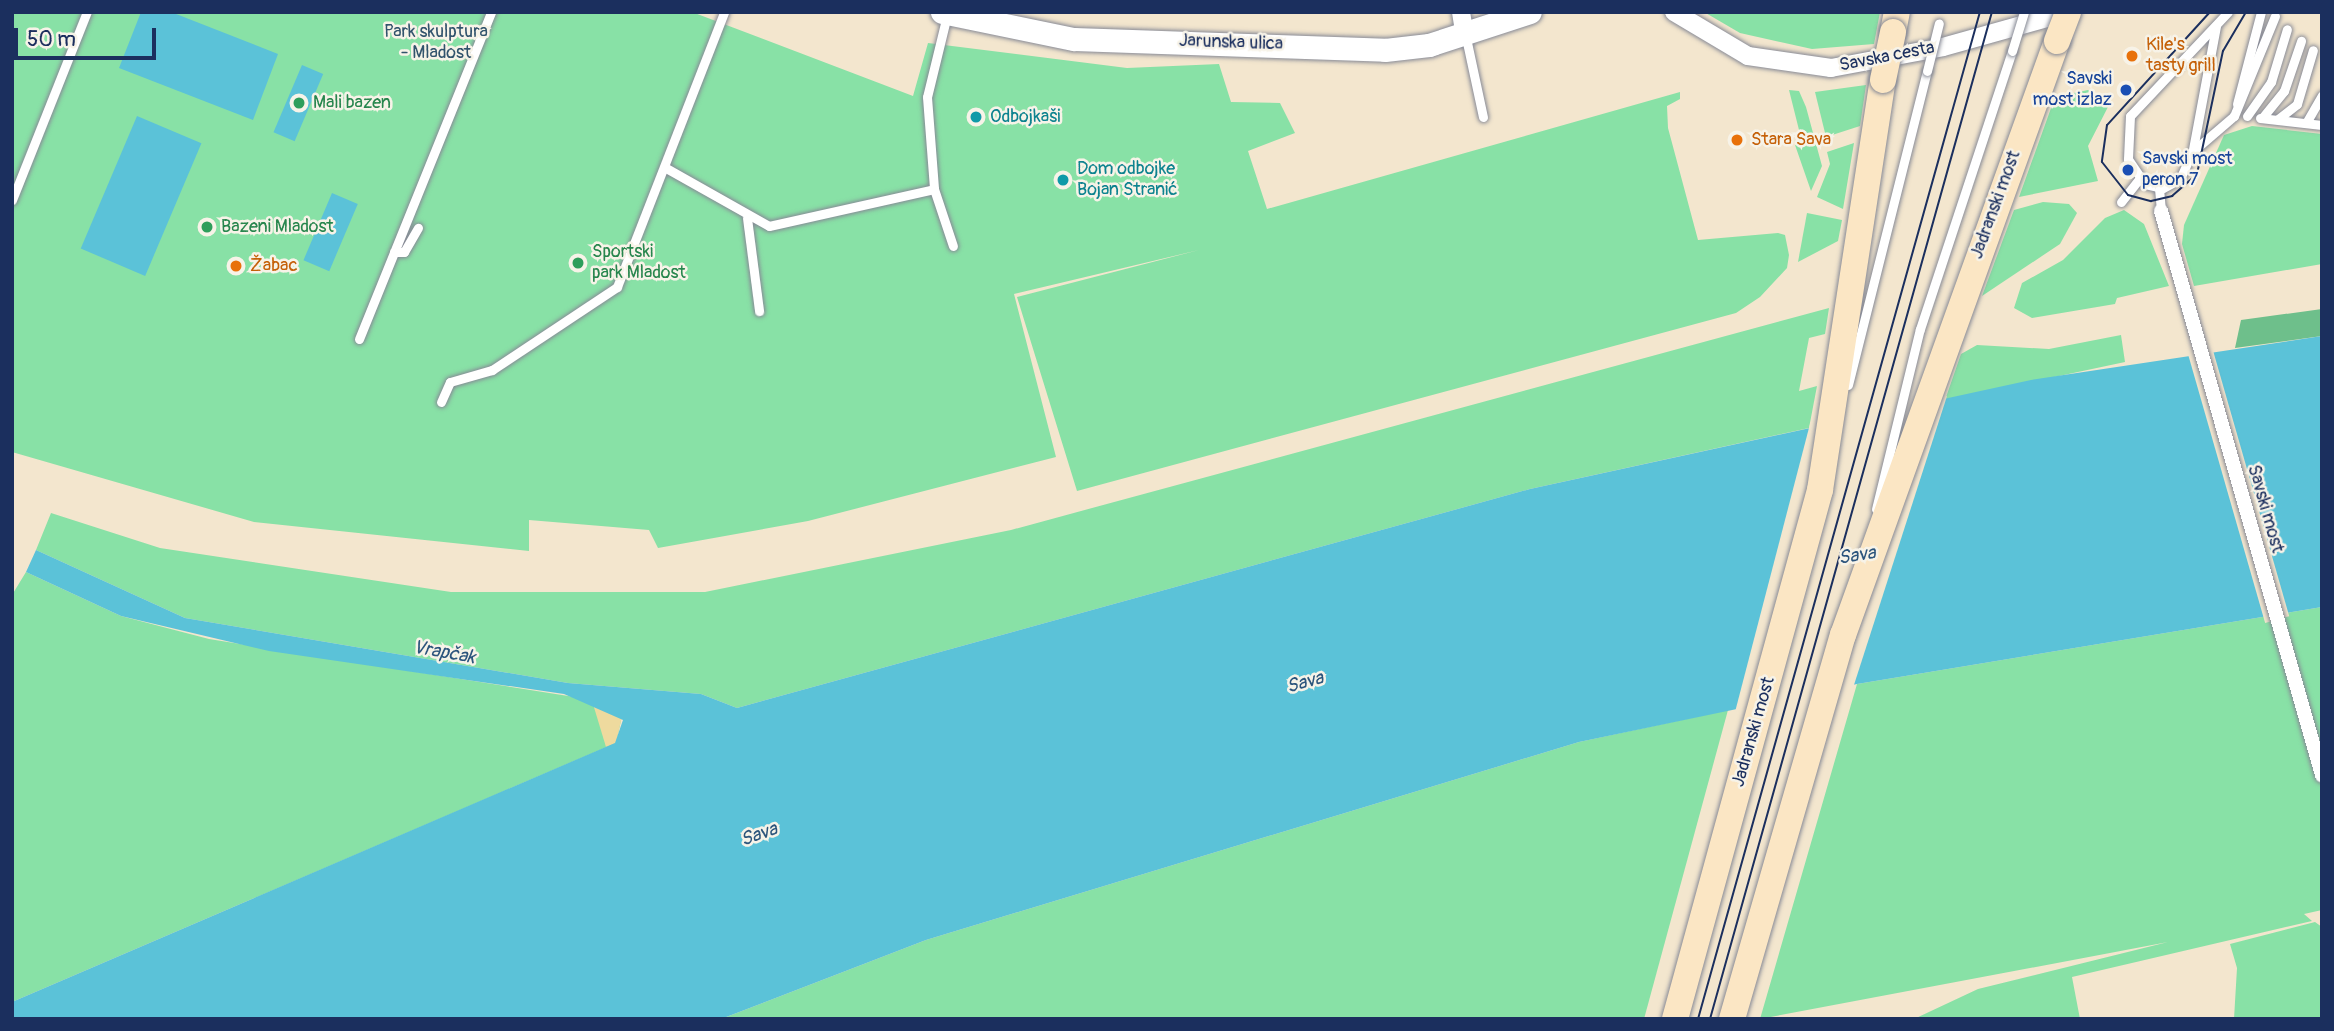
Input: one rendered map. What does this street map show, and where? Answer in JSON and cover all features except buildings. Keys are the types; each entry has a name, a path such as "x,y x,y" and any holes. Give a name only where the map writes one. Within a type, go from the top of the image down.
{"main road":[{"name":"Jadranski most","path":"1733,1013 1857,593 2021,134 2068,12"},
{"name":"Jadranski most","path":"1675,1019 1829,443 1883,80 1895,22"}],"street":[{"name":"Jarunska ulica","path":"983,12 1097,36"},
{"name":"Jarunska ulica","path":"944,14 1074,39 1097,36 1420,46 1462,22 1530,12"},
{"name":"Savska cesta","path":"1674,12 1707,38 1771,63 1831,68 2068,12"},
{"name":"Savski most","path":"2161,211 2322,775"}],"lane":[{"path":"12,200 87,12"},
{"path":"359,339 491,12"},
{"path":"441,402 450,382 492,370 612,293 666,168 724,12"},
{"name":"Jadranski most","path":"1857,593 1902,392 2024,12"},
{"path":"2218,21 2192,152 2180,179 2159,188 2139,179 2128,159 2130,116 2218,21 2228,12"},
{"path":"2234,116 2261,12"},
{"path":"944,14 927,97 934,189 953,246"},
{"path":"2234,116 2273,14 2322,57"},
{"path":"1462,22 1483,117"},
{"name":"Jadranski most","path":"1829,443 1907,161 1939,23"},
{"path":"2247,116 2272,82 2287,29"},
{"path":"2262,118 2284,91 2301,41"},
{"path":"2277,119 2297,104 2313,50"},
{"path":"2306,123 2322,95"},
{"path":"2192,152 2218,126 2234,116 2322,125"},
{"path":"666,168 747,218 769,226 934,189"},
{"path":"2121,202 2139,179"},
{"path":"2159,188 2161,211"},
{"path":"747,218 759,311"},
{"path":"394,252 404,252 418,228"}],"green space":[{"name":"Sportski park Mladost","path":"12,12 692,12 913,96 928,43 1127,68 1219,64 1231,102 1280,103 1295,133 1248,151 1267,209 1680,92 1680,99 1667,106 1668,128 1698,240 1778,233 1785,235 1789,255 1787,268 1760,297 1736,313 1077,491 1017,297 1199,250 1014,294 1056,457 808,521 658,548 649,530 529,520 529,551 254,522 12,452"},
{"path":"1704,12 1880,12 1874,44 1812,49 1740,33"},
{"path":"1866,85 1860,126 1826,137 1815,92"},
{"path":"1789,90 1799,91 1806,107 1822,166 1811,191 1795,145 1800,134"},
{"path":"2088,90 2110,103 2088,146 2098,181 2019,197 2055,97"},
{"path":"2252,126 2322,134 2322,264 2194,286 2182,244 2184,225 2224,135"},
{"path":"1854,143 1843,209 1817,197 1830,164 1827,152"},
{"path":"2043,202 2069,204 2077,213 2060,244 1982,296 2014,210"},
{"path":"2124,210 2144,224 2169,286 2117,298 2115,304 2032,318 2014,308 2022,283 2063,260 2105,218"},
{"path":"1807,213 1842,220 1838,241 1798,262"},
{"path":"1829,308 1825,334 1809,338 1799,391 1817,386 1809,428 1530,489 737,708 701,694 568,683 185,618 36,550 51,513 160,548 451,592 705,592 1011,530"},
{"path":"2322,309 2322,336 2235,348 2241,320"},
{"path":"2121,335 2125,362 1945,400 1961,354 1977,345 2049,349"},
{"path":"26,572 121,616 209,639 581,698 622,716 616,743 12,1002 12,595"},
{"path":"2322,607 2322,910 2304,914 2312,921 2072,977 2080,1019 1914,1019 1978,989 2168,942 1760,1019 1857,684"},
{"path":"1728,710 1644,1019 721,1019 926,940 1579,742"},
{"path":"2315,922 2322,927 2322,1019 2234,1019 2237,968 2230,944"}],"sand":[{"path":"593,704 622,716 616,743 606,747"}],"water":[{"path":"141,12 171,12 278,54 253,120 119,68"},
{"name":"Mali bazen","path":"302,65 323,74 295,141 273,132"},
{"path":"137,116 201,143 145,276 81,249"},
{"path":"332,193 358,204 329,271 303,260"},
{"name":"Sava","path":"2322,336 2322,607 1857,684 1579,742 926,940 721,1019 12,1019 12,1002 615,743 623,720 564,694 269,651 121,616 26,572 36,550 185,618 568,683 701,694 737,708 1530,489 2031,380"}],"pier":[{"path":"2212,347 2289,616 2265,623 2188,354"},
{"path":"1947,396 1853,688 1735,712 1810,424"}],"tram line":[{"path":"1698,1019 1980,12"},
{"path":"1710,1019 1992,12"},
{"path":"2210,12 2107,125 2102,162 2128,195 2151,201 2172,196 2197,174 2223,51 2246,12"}],"place":[{"name":"Kile's tasty grill","path":"2132,56"},
{"name":"Savski most izlaz","path":"2126,90"},
{"name":"Mali bazen","path":"299,103"},
{"name":"Odbojkaši","path":"976,117"},
{"name":"Stara Sava","path":"1737,140"},
{"name":"Savski most peron 7","path":"2128,170"},
{"name":"Dom odbojke Bojan Stranić","path":"1063,180"},
{"name":"Bazeni Mladost","path":"207,227"},
{"name":"Sportski park Mladost","path":"578,263"},
{"name":"Žabac","path":"236,266"}],"park label":[{"name":"Park skulptura - Mladost","path":"436,43"}],"water label":[{"name":"Vrapčak","path":"444,653"}]}
